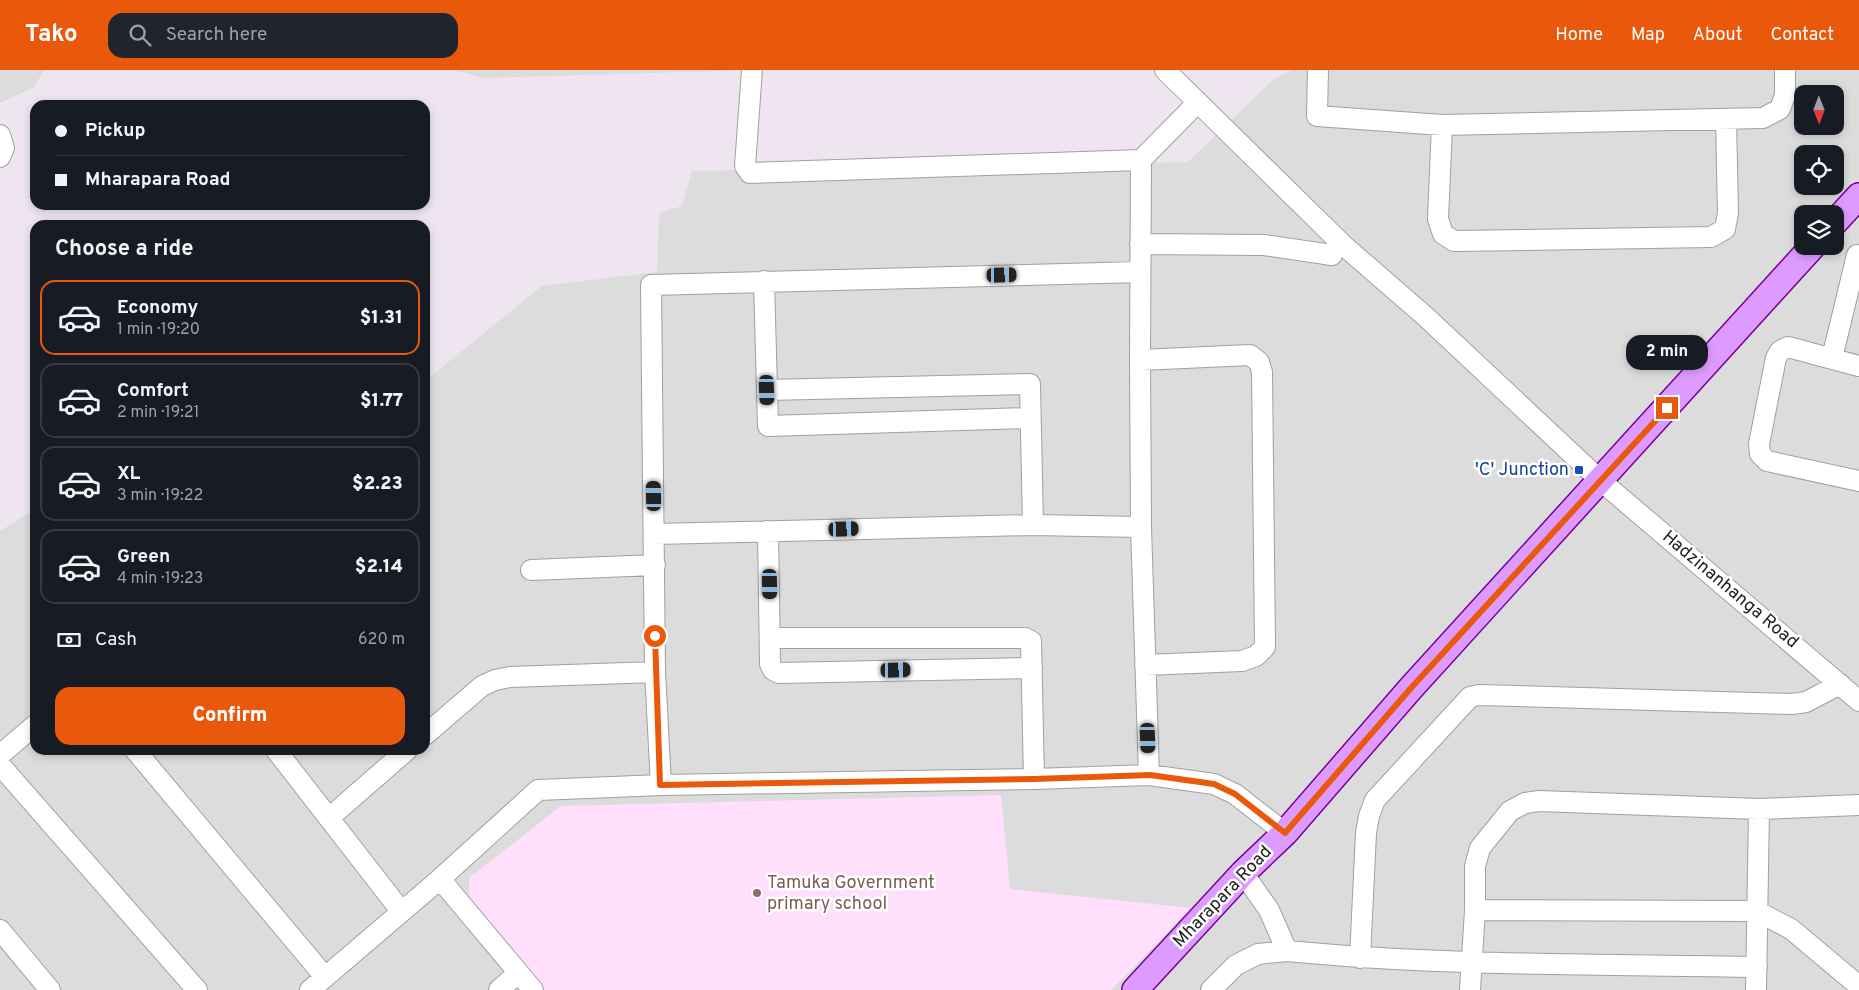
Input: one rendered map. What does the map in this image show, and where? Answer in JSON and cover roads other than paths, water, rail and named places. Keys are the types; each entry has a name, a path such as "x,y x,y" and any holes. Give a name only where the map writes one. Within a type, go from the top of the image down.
{"main road":[{"path":"1844,212 1859,196"},
{"name":"Mharapara Road","path":"1135,990 1243,873 1285,833 1411,688 1805,255"}],"street":[{"path":"752,70 745,166 750,173 1141,160 1198,102"},
{"name":"Hadzinanhanga Road","path":"1165,70 1342,244 1426,317 1601,481 1859,700"},
{"path":"1318,70 1317,116 1442,124 1764,118 1780,110 1785,95 1785,70"},
{"path":"1442,124 1438,219 1443,234 1454,241 1711,237 1725,229 1728,213 1726,119"},
{"path":"0,135 4,148 0,156"},
{"path":"1141,160 1141,527 1150,775"},
{"path":"1140,244 1264,245 1332,255"},
{"path":"1832,358 1857,255 1859,256"},
{"path":"660,785 655,672 651,285 1140,272"},
{"path":"764,281 768,426 1030,418"},
{"path":"1859,366 1788,347 1780,351 1776,358 1759,444 1760,454 1767,461 1859,481"},
{"path":"1140,360 1250,356 1258,362 1262,372 1265,647 1256,656 1242,662 1145,665"},
{"path":"767,390 1030,384 1033,525"},
{"path":"655,534 1033,525 1141,527"},
{"path":"768,531 770,664 773,670 778,673 1032,668"},
{"path":"531,570 655,565"},
{"path":"770,638 1025,638 1031,641 1034,779"},
{"path":"430,731 482,686 495,680 510,677 655,672"},
{"path":"1360,958 1366,833 1369,816 1375,800 1470,697 1479,695 1792,704 1806,702 1840,684"},
{"path":"0,754 30,729"},
{"path":"138,755 325,977"},
{"path":"280,755 401,911"},
{"path":"328,818 401,755"},
{"path":"0,765 197,990"},
{"path":"310,990 440,879 538,790 660,785 1034,779 1150,775 1214,784 1235,794 1285,833"},
{"path":"1470,990 1470,962 1475,910 1475,866 1480,848 1510,811 1525,803 1539,801 1759,809 1859,805"},
{"path":"1756,990 1759,809"},
{"path":"1243,873 1269,910 1287,951"},
{"path":"440,879 533,990"},
{"path":"1475,910 1756,911 1790,929 1859,986"},
{"path":"0,930 50,990"},
{"path":"1211,990 1236,965 1258,954 1287,951 1360,958 1470,962 1757,967"},
{"path":"499,990 518,973"}],"place":[{"name":"'C' Junction","path":"1579,470"},
{"name":"Tamuka Government primary school","path":"757,893"}]}
